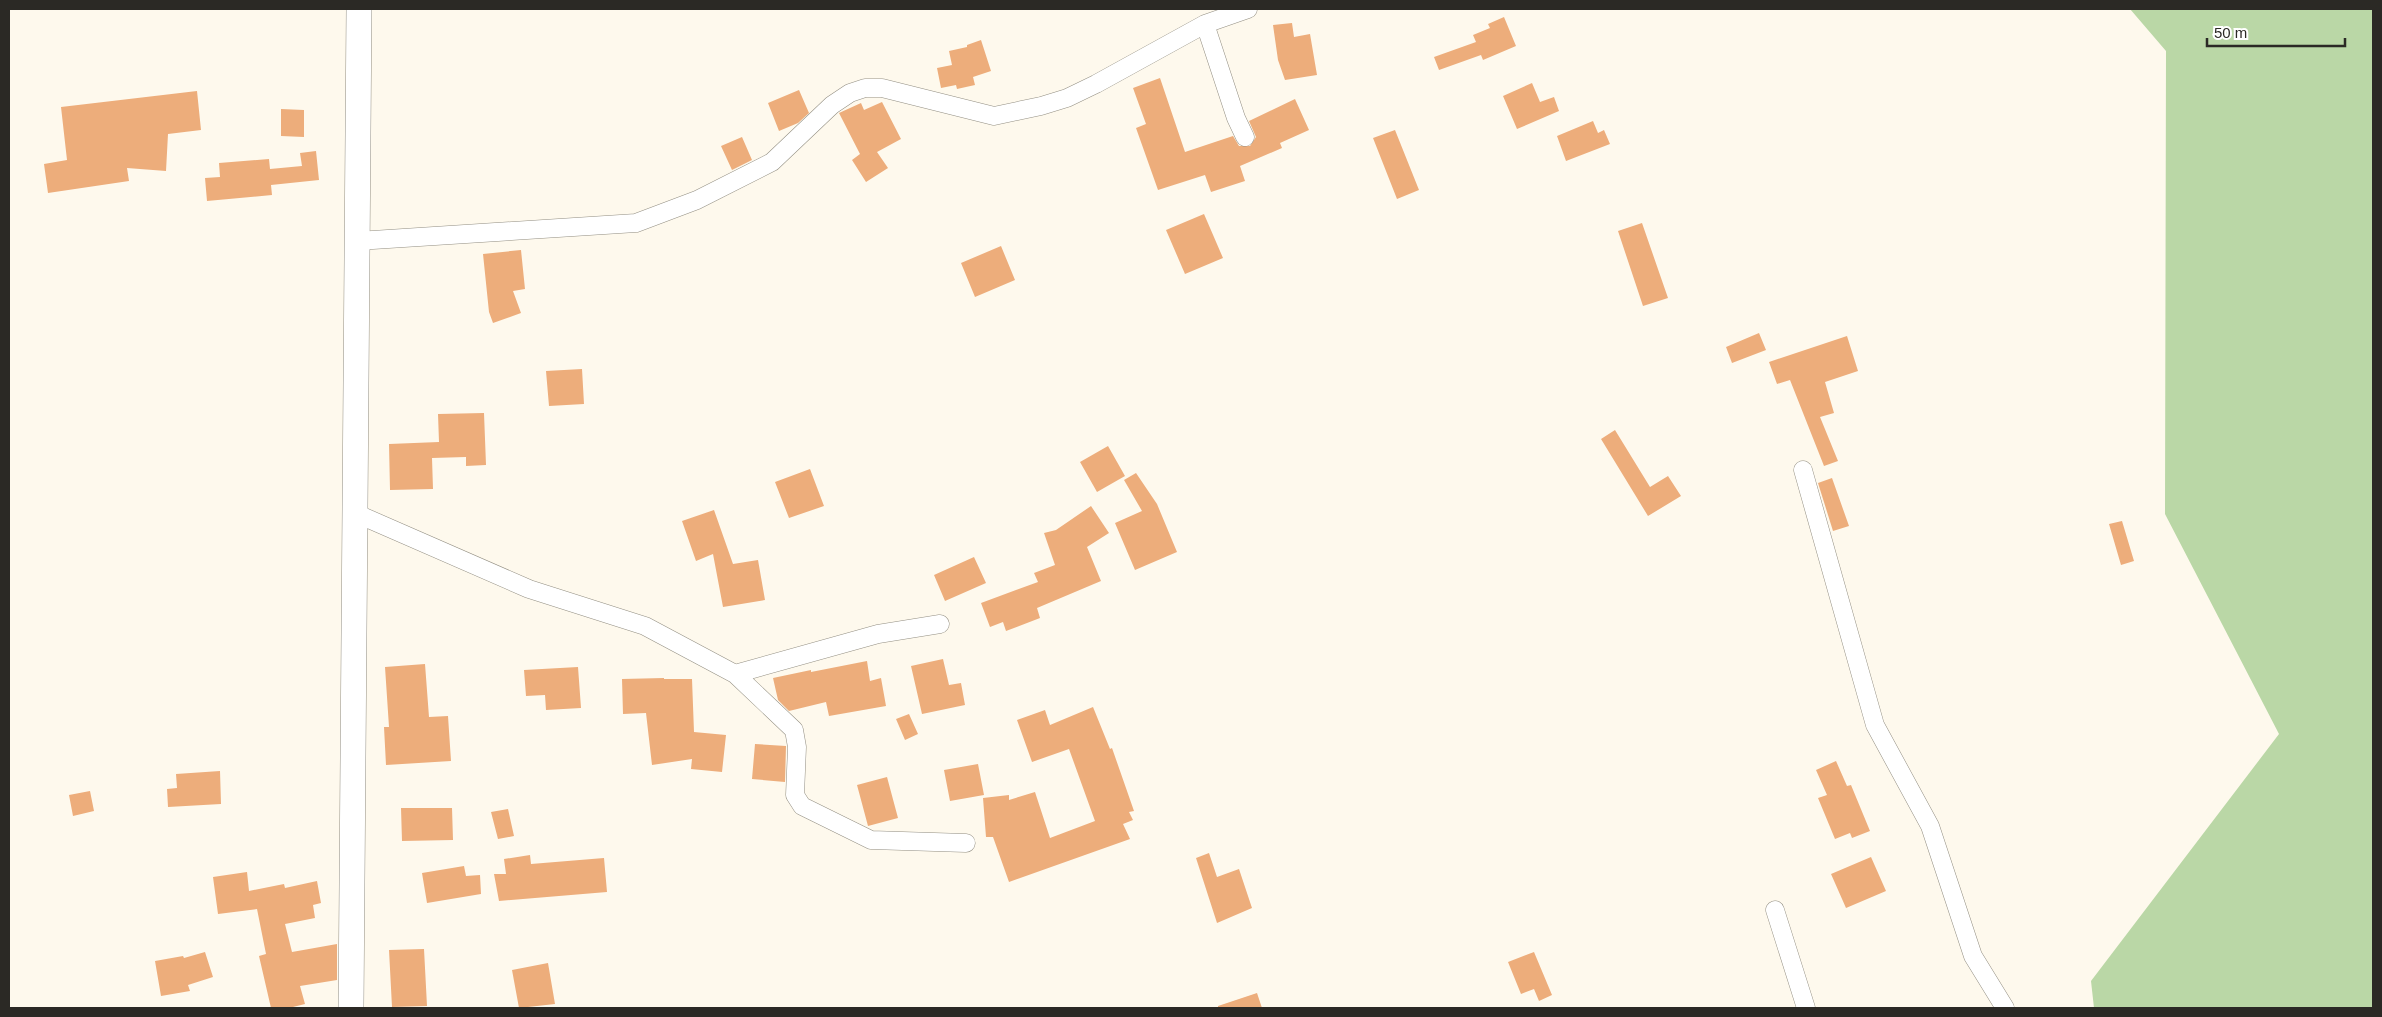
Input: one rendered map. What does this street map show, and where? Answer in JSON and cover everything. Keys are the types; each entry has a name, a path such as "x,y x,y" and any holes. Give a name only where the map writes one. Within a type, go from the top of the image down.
{"main road":[{"path":"351,1008 360,9"}],"street":[{"path":"358,241 636,223 697,200 772,162 819,116 850,93 865,88 882,88 994,116 1067,98 1205,24 1248,9"},
{"path":"1205,24 1236,118 1245,138"},
{"path":"1803,470 1875,725 1930,826 1972,956 2005,1008"},
{"path":"355,513 530,588 645,626 736,674 794,730 797,747 795,795 802,806 871,840 966,843"},
{"path":"736,674 878,634 940,624"},
{"path":"1775,910 1806,1008"}],"green space":[{"path":"2130,9 2373,9 2373,1008 2094,1008 2091,981 2279,734 2165,514 2166,51"}],"building":[{"path":"1504,17 1516,46 1483,60 1481,55 1439,70 1434,57 1476,42 1473,35 1490,28 1488,24"},
{"path":"1292,23 1294,37 1310,34 1317,75 1285,80 1278,60 1273,25"},
{"path":"981,40 991,71 973,77 975,85 957,89 956,85 941,88 937,68 952,65 949,51 967,47 967,45"},
{"path":"1160,78 1185,152 1233,136 1239,146 1250,146 1256,137 1249,121 1295,99 1309,130 1280,143 1282,148 1240,166 1245,181 1211,192 1205,175 1158,190 1136,128 1146,124 1133,88"},
{"path":"1532,83 1540,102 1554,97 1559,111 1517,129 1503,96"},
{"path":"799,90 809,113 798,123 779,131 768,103"},
{"path":"197,91 201,130 168,134 166,171 127,168 129,181 48,193 44,164 67,160 61,107"},
{"path":"882,102 901,139 877,152 888,168 866,182 852,160 860,154 839,113 861,103 864,110"},
{"path":"281,109 304,110 304,137 281,136"},
{"path":"1593,121 1598,133 1604,130 1610,144 1566,161 1557,136"},
{"path":"1395,130 1419,190 1397,199 1373,138"},
{"path":"742,137 752,160 732,170 721,146"},
{"path":"316,151 319,180 271,185 272,195 207,201 205,178 220,177 219,163 269,159 270,169 302,166 300,153"},
{"path":"1204,214 1223,258 1185,274 1166,230"},
{"path":"1642,223 1668,298 1643,306 1618,231"},
{"path":"1001,246 1015,280 975,297 961,263"},
{"path":"521,250 525,289 513,291 521,313 493,323 489,312 483,254"},
{"path":"1759,333 1766,350 1732,363 1726,347"},
{"path":"1847,336 1858,371 1825,382 1834,413 1820,417 1838,461 1824,466 1790,380 1777,384 1769,362"},
{"path":"582,369 584,404 549,406 546,371"},
{"path":"484,413 486,465 466,466 466,457 432,458 433,489 390,490 389,444 439,442 438,414"},
{"path":"1615,430 1650,487 1668,476 1681,496 1648,516 1601,439"},
{"path":"1108,446 1125,476 1097,492 1080,462"},
{"path":"810,469 824,506 789,518 775,482"},
{"path":"1136,473 1157,504 1177,552 1135,570 1115,523 1142,511 1124,480"},
{"path":"1832,478 1849,526 1833,531 1818,483"},
{"path":"1091,506 1109,533 1087,547 1101,581 1037,608 1040,618 1006,631 1003,622 990,627 981,603 1038,582 1034,573 1055,565 1044,533 1056,530"},
{"path":"714,510 733,564 758,560 765,600 723,607 713,554 696,561 682,521"},
{"path":"2122,521 2134,561 2121,565 2109,524"},
{"path":"974,557 986,583 945,601 934,575"},
{"path":"943,659 949,685 961,683 965,705 922,714 911,666"},
{"path":"867,661 870,681 881,678 886,706 829,716 826,702 789,711 778,700 773,678"},
{"path":"425,664 429,717 448,716 451,761 386,765 384,727 389,727 385,667"},
{"path":"578,667 581,708 546,710 545,695 526,696 524,670"},
{"path":"622,679 692,679 694,732 726,735 722,772 691,769 692,759 652,765 646,713 623,714"},
{"path":"1093,707 1110,749 1112,748 1134,811 1129,812 1133,820 1123,824 1130,839 1009,882 993,837 986,837 983,798 1009,795 1009,800 1035,792 1050,838 1095,821 1069,749 1032,762 1017,720 1045,710 1050,725"},
{"path":"909,714 918,734 905,740 896,719"},
{"path":"755,744 786,746 785,782 752,779"},
{"path":"1836,761 1847,786 1851,785 1870,831 1852,838 1850,833 1835,839 1818,798 1827,795 1816,770"},
{"path":"978,764 984,795 950,801 944,770"},
{"path":"220,771 221,804 168,807 167,789 177,788 176,774"},
{"path":"887,777 898,818 868,826 857,785"},
{"path":"90,791 94,811 73,816 69,795"},
{"path":"401,808 452,808 453,840 402,841"},
{"path":"508,809 514,836 498,839 491,812"},
{"path":"1209,853 1217,877 1239,869 1252,908 1217,923 1196,858"},
{"path":"530,855 531,864 604,858 607,892 499,901 494,874 506,874 504,859"},
{"path":"1871,857 1886,891 1846,908 1831,874"},
{"path":"464,866 466,876 480,875 481,894 427,903 422,873"},
{"path":"247,872 249,891 284,884 285,888 317,881 321,903 313,905 315,918 285,924 292,952 337,944 337,980 300,986 305,1004 289,1008 271,1008 259,956 266,954 257,909 218,914 213,877"},
{"path":"424,949 427,1006 392,1007 389,950"},
{"path":"205,952 213,977 188,985 190,991 161,996 155,961 183,956 184,958"},
{"path":"1534,952 1552,995 1539,1001 1534,989 1521,994 1508,962"},
{"path":"548,963 555,1004 519,1008 512,970"},
{"path":"1257,993 1262,1008 1218,1008 1218,1006"}]}
